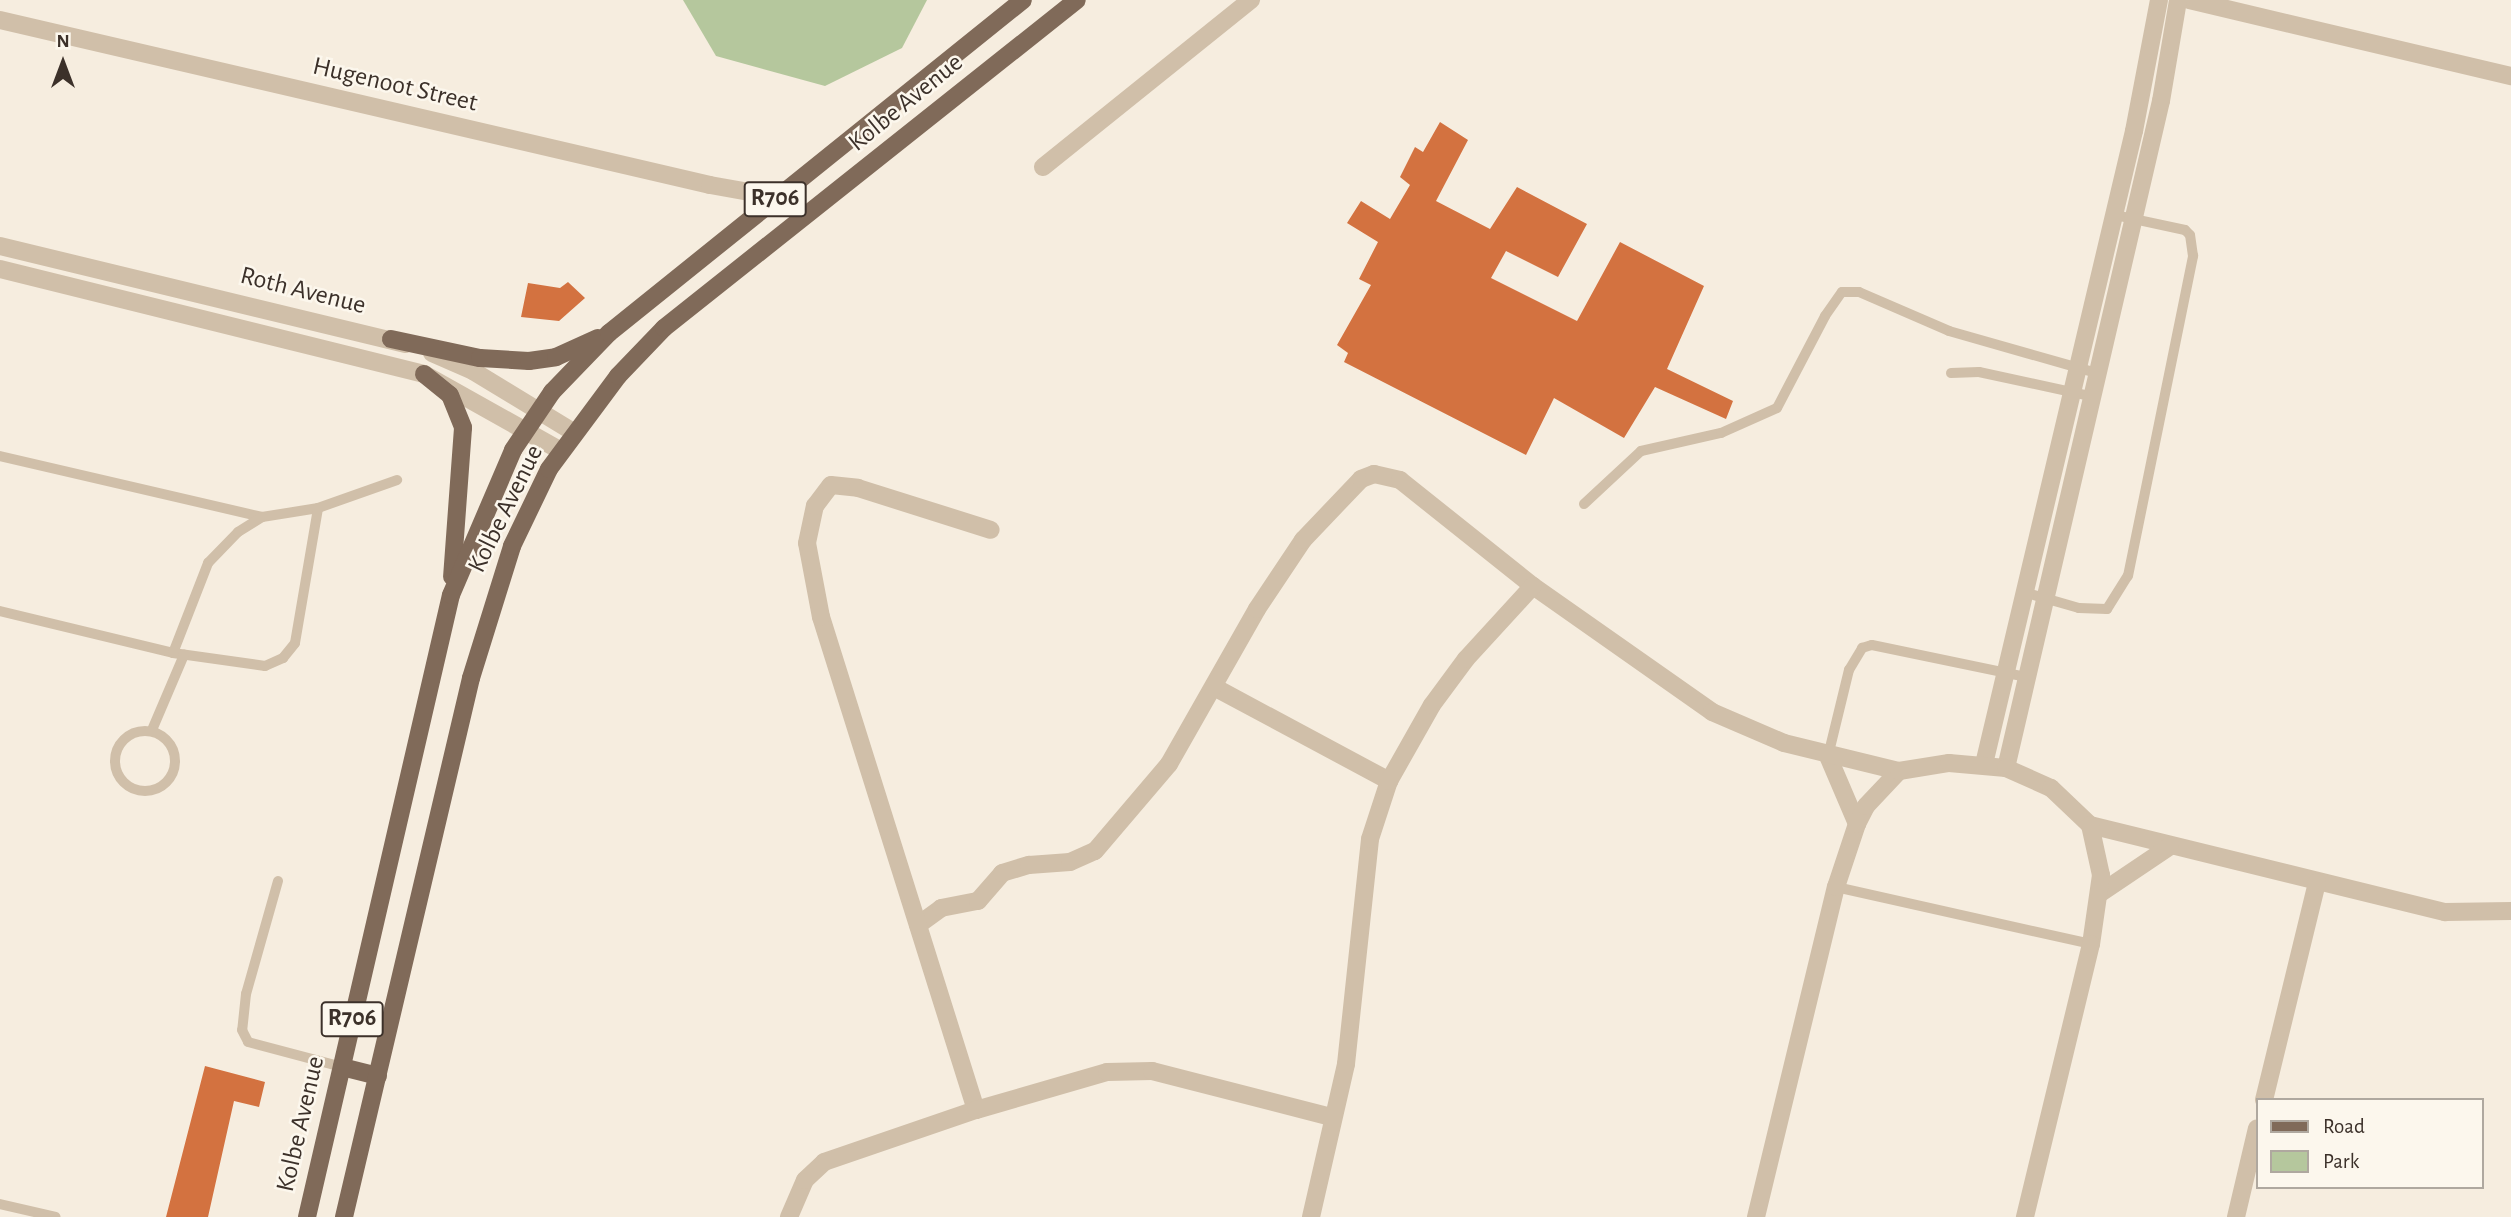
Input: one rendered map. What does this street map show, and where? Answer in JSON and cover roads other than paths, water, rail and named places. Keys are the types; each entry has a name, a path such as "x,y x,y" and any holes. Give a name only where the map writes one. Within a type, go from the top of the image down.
{"main road":[{"name":"Kolbe Avenue","path":"307,1217 451,595 483,512 526,429 538,411 609,333 1023,0"},
{"name":"Kolbe Avenue","path":"344,1217 494,596 523,522 561,451 618,376 664,328 1077,0"},
{"path":"391,339 480,358 529,362 556,357 609,333"},
{"path":"424,374 450,395 463,428 451,595"},
{"path":"342,1067 378,1076"}],"street":[{"path":"1042,167 1251,0"},
{"path":"2124,217 2155,39 2159,0"},
{"path":"1984,764 2027,593 2082,394 2124,217 2169,63 2178,0"},
{"path":"2189,0 2511,76"},
{"name":"Hugenoot Street","path":"0,20 710,185 778,197"},
{"name":"Roth Avenue","path":"0,246 391,339 454,362 575,433"},
{"name":"Roth Avenue","path":"0,269 424,374 561,451"},
{"path":"2006,768 2046,600 2082,394"},
{"path":"918,925 941,908 978,901 1002,873 1029,865 1070,862 1095,851 1169,764 1257,609 1303,540 1361,479 1374,474 1400,480 1533,586 1713,712 1784,743 1899,771 1930,764 1984,764 2006,768 2051,788 2090,825 2317,883 2445,912 2511,911"},
{"path":"975,1110 821,617 807,543 809,526 824,489 841,485 991,530"},
{"path":"1311,1217 1331,1116 1346,1064 1370,839 1389,780 1439,696 1533,586"},
{"path":"1214,687 1389,780"},
{"path":"1828,755 1857,824"},
{"path":"1756,1217 1836,887 1857,824 1867,806 1899,771"},
{"path":"2025,1217 2102,892 2090,825"},
{"path":"2102,892 2169,846"},
{"path":"2264,1098 2317,883"},
{"path":"789,1217 801,1187 824,1162 975,1110 1125,1070 1152,1071 1331,1116"},
{"path":"2236,1217 2256,1132"}],"lane":[{"path":"2027,593 2095,611 2107,609 2128,576 2193,256 2185,230 2124,217"},
{"path":"1584,503 1641,451 1721,433 1777,408 1825,316 1842,292 1859,292 1949,331 2087,372"},
{"path":"1951,373 1979,372 2082,394"},
{"path":"0,456 262,517 318,508 397,480"},
{"path":"0,611 178,654 265,666 283,658 295,643 318,508"},
{"path":"152,730 208,564 238,532 262,517"},
{"path":"1828,755 1849,670 1862,648 1872,645 2027,677"},
{"path":"152,730 171,743 176,769 165,786 149,791 126,785 114,770 116,752 127,736 152,730"},
{"path":"278,881 246,994 242,1030 248,1042 342,1067"},
{"path":"1836,887 2091,944"},
{"path":"0,1205 56,1217"}]}
